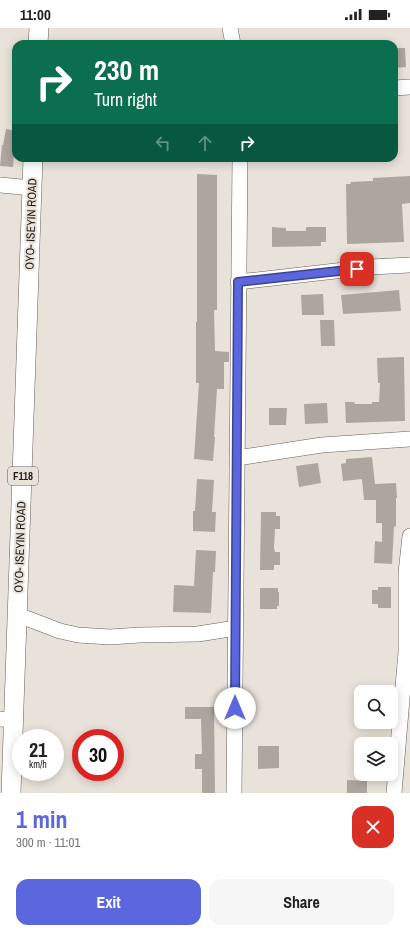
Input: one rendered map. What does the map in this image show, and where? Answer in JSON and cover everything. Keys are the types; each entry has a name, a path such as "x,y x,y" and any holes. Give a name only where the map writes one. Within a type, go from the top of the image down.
{"main road":[{"path":"38,40 39,28"},
{"name":"OYO- ISEYIN ROAD","path":"11,793 7,720 18,615 33,162"}],"street":[{"path":"230,28 232,40"},
{"path":"398,88 410,87"},
{"path":"234,793 240,162"},
{"path":"0,185 32,188"},
{"path":"238,282 371,267 410,265"},
{"path":"236,458 322,445 410,439"},
{"path":"394,793 406,652 410,536"},
{"path":"18,615 60,631 78,635 110,637 198,634 236,628"}],"building":[{"path":"398,48 405,48 406,67 398,68"},
{"path":"6,129 12,130 13,167 0,166"},
{"path":"197,174 217,175 217,310 214,310 215,351 229,352 229,362 224,362 224,389 217,389 213,461 194,459 199,383 196,383"},
{"path":"410,176 410,203 402,204 404,242 347,244 346,184 351,184 350,182 373,181 373,178"},
{"path":"272,227 286,228 286,231 306,231 306,227 326,227 326,242 321,242 321,246 272,247"},
{"path":"399,290 401,311 343,314 341,295"},
{"path":"323,294 324,315 302,315 301,295"},
{"path":"320,320 334,320 335,346 321,346"},
{"path":"404,357 405,421 346,423 345,402 354,402 355,404 372,404 372,402 379,402 380,383 378,383 377,358"},
{"path":"327,403 328,423 305,424 304,404"},
{"path":"269,408 287,408 286,425 269,425"},
{"path":"372,457 375,484 396,483 396,527 394,526 392,564 374,563 375,541 382,542 382,523 376,523 376,500 364,500 362,479 343,481 341,464 346,463 346,459"},
{"path":"318,463 321,483 299,487 296,466"},
{"path":"197,479 214,480 212,512 216,512 215,532 193,531 193,511 195,511"},
{"path":"261,512 276,512 276,516 280,516 280,529 275,529 274,548 275,552 280,552 280,565 274,565 274,570 260,570"},
{"path":"196,550 216,551 215,572 213,572 211,613 173,612 174,585 194,586"},
{"path":"378,587 391,587 391,608 378,608 378,604 372,604 372,590 378,590"},
{"path":"260,588 278,588 279,606 277,606 277,609 260,609"},
{"path":"185,707 214,707 215,793 202,793 202,769 195,769 195,754 202,754 201,719 185,719"},
{"path":"258,746 279,746 279,768 258,769"},
{"path":"347,780 367,781 367,793 347,793"}],"route":[{"path":"235,708 238,282 357,269"}]}
